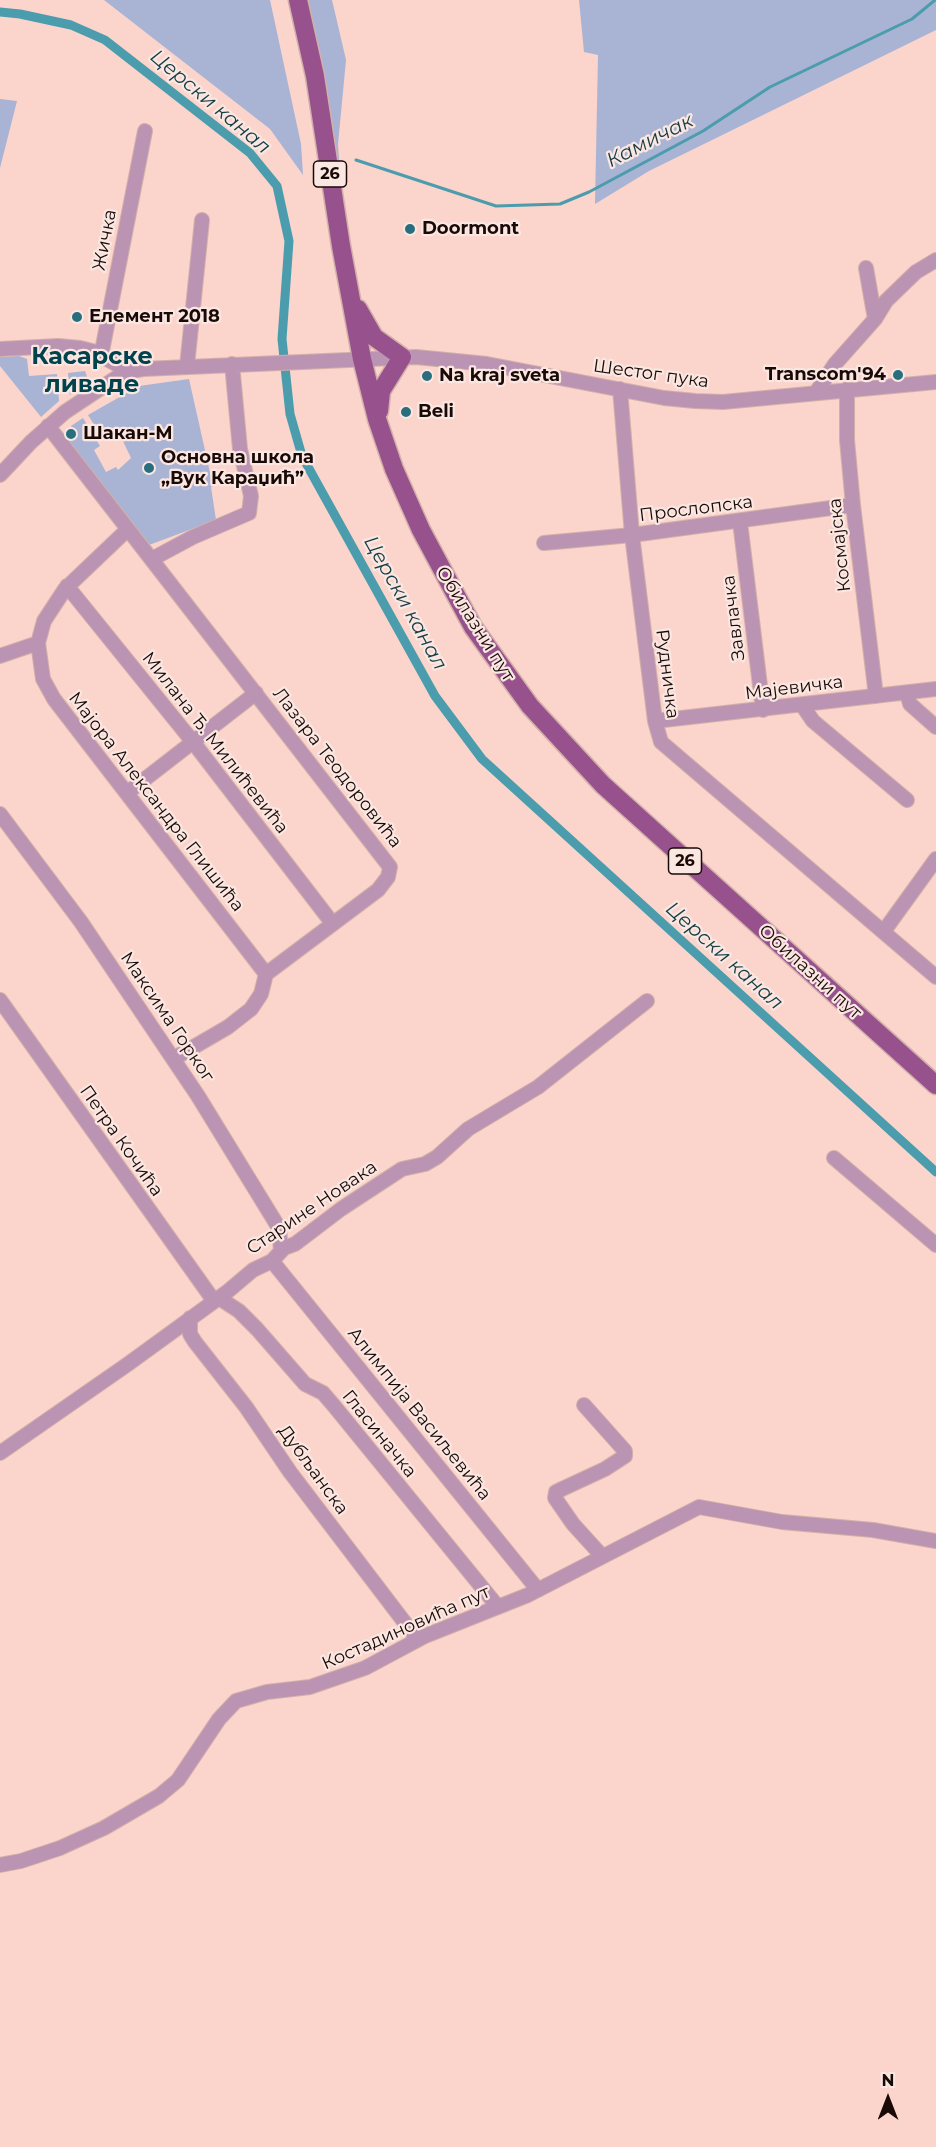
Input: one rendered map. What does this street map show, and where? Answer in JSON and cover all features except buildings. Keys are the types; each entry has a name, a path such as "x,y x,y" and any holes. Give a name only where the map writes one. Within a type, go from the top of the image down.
{"main road":[{"name":"Обилазни пут","path":"298,0 315,76 362,359 378,424 405,495 450,588 493,657 542,719 603,785 936,1085"},
{"path":"352,303 374,337 402,357 381,391 378,424"}],"street":[{"name":"Жичка","path":"101,356 145,131"},
{"path":"187,366 202,220"},
{"path":"817,391 835,364 875,319 898,288 916,272 936,260"},
{"path":"866,268 875,319"},
{"path":"0,349 58,346 80,348 129,371"},
{"name":"Шестог пука","path":"129,371 187,366 402,357 465,360 620,389 695,401 723,402 817,391 936,382"},
{"path":"152,559 193,537 249,513 251,496 240,449 232,364"},
{"path":"0,475 48,426 106,384 129,371"},
{"name":"Рудничка","path":"620,389 632,535 655,721 661,742 936,977"},
{"name":"Космајска","path":"847,389 847,440 853,505 876,696"},
{"name":"Лазара Теодоровића","path":"48,426 390,867 388,877 378,890 266,974"},
{"name":"Прослопска","path":"544,543 740,522 853,505"},
{"name":"Завлачка","path":"740,522 763,710"},
{"path":"0,656 38,643 44,621 67,586 128,529"},
{"name":"Милана Ђ. Милићевића","path":"67,586 193,742 333,924"},
{"name":"Мајора Александра Глишића","path":"38,643 41,669 47,686 266,974"},
{"name":"Мајевичка","path":"655,721 936,689"},
{"path":"127,794 256,693"},
{"path":"907,693 910,704 936,728"},
{"path":"802,705 813,721 907,800"},
{"name":"Максима Горког","path":"0,814 81,922 173,1059 279,1228 276,1256"},
{"path":"884,931 936,860"},
{"path":"173,1059 228,1027 251,1009 261,994 266,974"},
{"name":"Петра Кочића","path":"0,1000 217,1300"},
{"name":"Старине Новака","path":"0,1453 217,1300 253,1270 295,1244 341,1209 402,1169 425,1164 437,1157 468,1129 538,1087 647,1001"},
{"path":"834,1158 936,1245"},
{"name":"Алимпија Васиљевића","path":"276,1256 538,1590"},
{"name":"Гласиначка","path":"217,1300 239,1311 305,1384 323,1393 498,1607"},
{"name":"Дубљанска","path":"190,1318 189,1334 246,1407 290,1472 418,1640"},
{"path":"584,1404 625,1451 625,1456 605,1469 556,1492 555,1498 573,1524 602,1556"},
{"name":"Костадиновића пут","path":"0,1865 21,1861 60,1848 104,1828 159,1796 178,1780 219,1719 236,1701 249,1695 330,1682 374,1664 418,1640 538,1590 699,1507 782,1522 873,1530 936,1541"}],"shaded area":[{"path":"104,0 270,0 301,144 303,175 270,129"},
{"path":"303,0 332,0 346,60 338,144 340,173"},
{"path":"579,0 936,0 936,30 649,171 595,204 598,55 584,52"},
{"path":"0,99 17,101 0,168"},
{"path":"19,356 27,359 29,376 57,374 59,401 41,417 0,366 0,357"},
{"path":"85,371 89,382 70,395 68,373"},
{"name":"Основна школа „Вук Караџић”","path":"189,379 213,486 211,487 216,520 149,545 62,433 71,441 77,435 71,426 83,418 100,446 94,450 106,472 116,467 118,470 131,458 121,437 117,431 103,439 88,415 139,386"}],"waterway":[{"name":"Камичак","path":"356,160 496,206 560,204 589,192 703,131 770,87 912,19 935,0"},
{"name":"Церски канал","path":"0,12 71,25 105,40 250,153 277,186 289,241 282,339 290,414 302,456 435,696 482,759 936,1172"}],"place":[{"name":"Doormont","path":"410,229"},
{"name":"Елемент 2018","path":"77,317"},
{"name":"Transcom'94","path":"898,375"},
{"name":"Na kraj sveta","path":"427,376"},
{"name":"Beli","path":"406,412"},
{"name":"Шакан-М","path":"71,434"},
{"name":"Основна школа „Вук Караџић”","path":"149,468"}],"district":[{"name":"Касарске ливаде","path":"92,371"}]}
